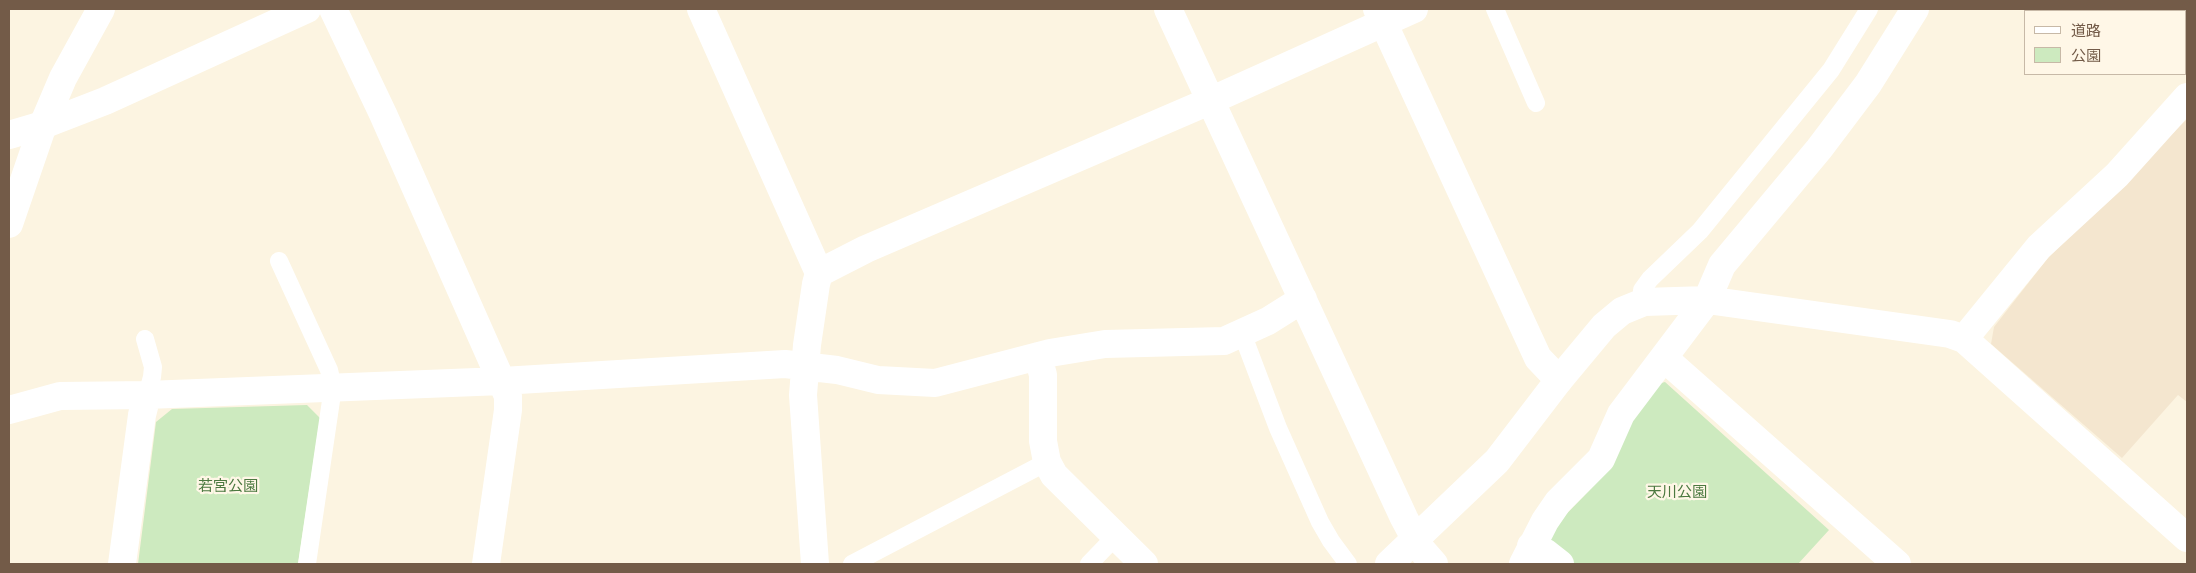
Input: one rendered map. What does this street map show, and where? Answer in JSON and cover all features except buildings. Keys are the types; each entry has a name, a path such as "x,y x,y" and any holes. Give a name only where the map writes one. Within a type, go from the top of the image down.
{"street":[{"path":"9,224 43,125 64,78 102,9"},
{"path":"9,135 43,125 105,101 307,9"},
{"path":"332,9 382,114 508,396 508,410 486,564"},
{"path":"702,9 819,273 805,366 803,395 815,564"},
{"path":"1168,9 1212,100 1415,541 1425,557 1434,564"},
{"path":"819,273 866,249 1212,100 1380,16 1414,9"},
{"path":"1527,555 1558,502 1601,459 1621,414 1706,300 1722,265 1819,149 1868,84 1915,9"},
{"path":"1380,16 1538,358 1560,380"},
{"path":"1964,339 2039,247 2117,175 2187,96"},
{"path":"9,410 60,396 147,395 502,381 785,364 837,370 878,380 935,383 1038,356 1105,344 1224,341 1268,321 1303,299"},
{"path":"1389,564 1497,460 1604,326 1622,312 1644,302 1706,300 1950,334 1964,339 2187,538"},
{"path":"1038,356 1043,375 1044,440 1047,462 1054,475 1144,564"},
{"path":"1664,358 1897,564"},
{"path":"122,564 142,415 147,395"},
{"path":"1527,555 1546,553 1560,564"}],"lane":[{"path":"1495,9 1536,103"},
{"path":"1644,302 1642,290 1650,279 1700,231 1825,78 1870,9"},
{"path":"280,261 329,370 333,387 307,564"},
{"path":"1242,333 1278,428 1320,522 1348,564"},
{"path":"145,339 153,366 147,395"},
{"path":"852,564 1047,462"},
{"path":"1089,564 1116,536"}],"shaded area":[{"path":"2187,119 2187,402 2178,395 2122,458 1991,344 1994,327 2047,259"}],"green space":[{"name":"天川公園","path":"1665,382 1829,530 1798,564 1566,564 1550,551 1550,531 1607,472 1650,386"},
{"name":"若宮公園","path":"307,405 320,418 298,564 138,564 156,422 172,409"}]}
